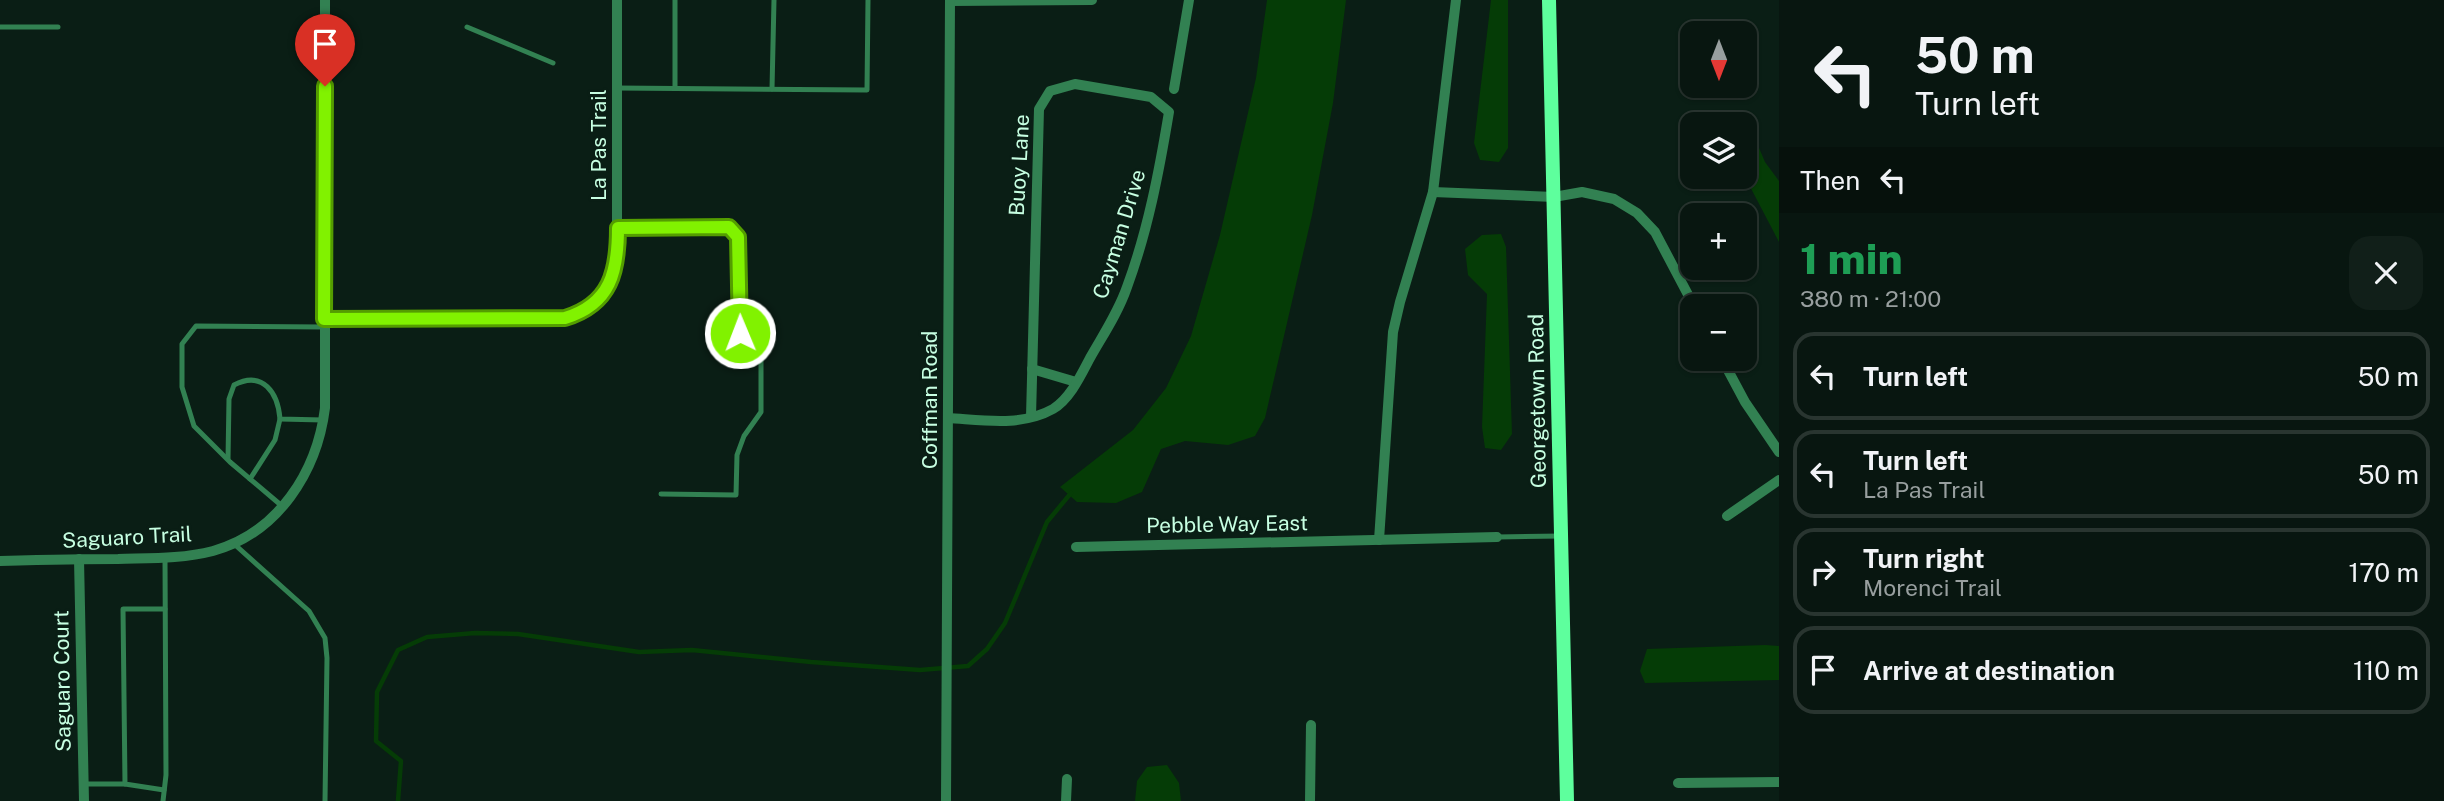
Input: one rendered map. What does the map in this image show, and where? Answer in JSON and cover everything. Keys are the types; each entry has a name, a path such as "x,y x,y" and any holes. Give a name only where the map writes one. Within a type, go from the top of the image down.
{"main road":[{"name":"Georgetown Road","path":"1549,0 1567,801"}],"street":[{"name":"Saguaro Trail","path":"0,561 191,556 233,543 255,531 282,506 307,472 319,442 323,420 325,0"},
{"name":"La Pas Trail","path":"324,323 565,318 578,314 599,299 610,282 616,263 617,0"},
{"path":"950,1 1092,0"},
{"path":"1174,89 1189,0"},
{"path":"1380,540 1393,332 1433,191 1456,0"},
{"name":"Coffman Road","path":"946,801 949,629 950,1"},
{"name":"Buoy Lane","path":"1031,417 1039,109 1050,91 1075,84 1151,97 1169,112"},
{"name":"Cayman Drive","path":"948,418 1011,421 1054,408 1069,394 1111,323 1127,289 1154,199 1169,112"},
{"path":"1433,191 1553,197 1582,192 1602,195 1631,209 1655,232 1688,294"},
{"path":"1032,369 1076,382"},
{"path":"1728,371 1745,402 1779,452"},
{"path":"1727,516 1779,480"},
{"name":"Pebble Way East","path":"1076,547 1497,537"},
{"name":"Saguaro Court","path":"79,559 84,801"},
{"path":"1310,801 1311,725"},
{"path":"1066,801 1067,779"},
{"path":"1678,783 1779,782"}],"lane":[{"path":"675,0 675,88"},
{"path":"772,89 774,0"},
{"path":"617,88 867,90 868,0"},
{"path":"0,27 58,27"},
{"path":"467,27 553,63"},
{"path":"618,228 729,227 738,237 740,333 761,347 761,412 744,436 737,455 736,495 661,494"},
{"path":"282,506 194,426 182,387 182,344 197,326 324,323"},
{"path":"228,459 229,399 234,385 252,381 264,384 277,400 281,419 275,440 250,479"},
{"path":"281,419 323,420"},
{"path":"1497,537 1561,536"},
{"path":"233,543 309,611 325,638 325,801"},
{"path":"163,801 164,558"},
{"path":"125,784 123,609 165,609"},
{"path":"83,784 125,784 164,790"}],"shaded area":[{"path":"1267,0 1346,0 1333,103 1312,215 1265,418 1255,436 1228,445 1185,441 1161,449 1142,492 1116,503 1077,502 1060,487 1133,430 1166,388 1191,336 1220,235 1256,78"},
{"path":"1491,0 1508,0 1508,148 1499,162 1480,160 1474,143"},
{"path":"1757,143 1765,162 1779,181 1779,242 1751,189 1757,189"},
{"path":"1501,234 1506,247 1512,434 1501,450 1485,448 1482,427 1487,294 1468,275 1465,249 1482,235"},
{"path":"1779,646 1779,680 1645,683 1640,671 1647,649"},
{"path":"1167,765 1179,783 1181,801 1135,801 1137,781 1147,767"}],"waterway":[{"path":"398,801 401,761 376,741 377,692 398,650 427,637 475,633 518,634 639,652 692,650 920,670 968,666 987,649 1005,623 1047,522 1071,493"}],"route":[{"path":"325,86 324,319 565,318 590,307 607,288 616,263 618,228 729,227 738,237 740,333"}]}
